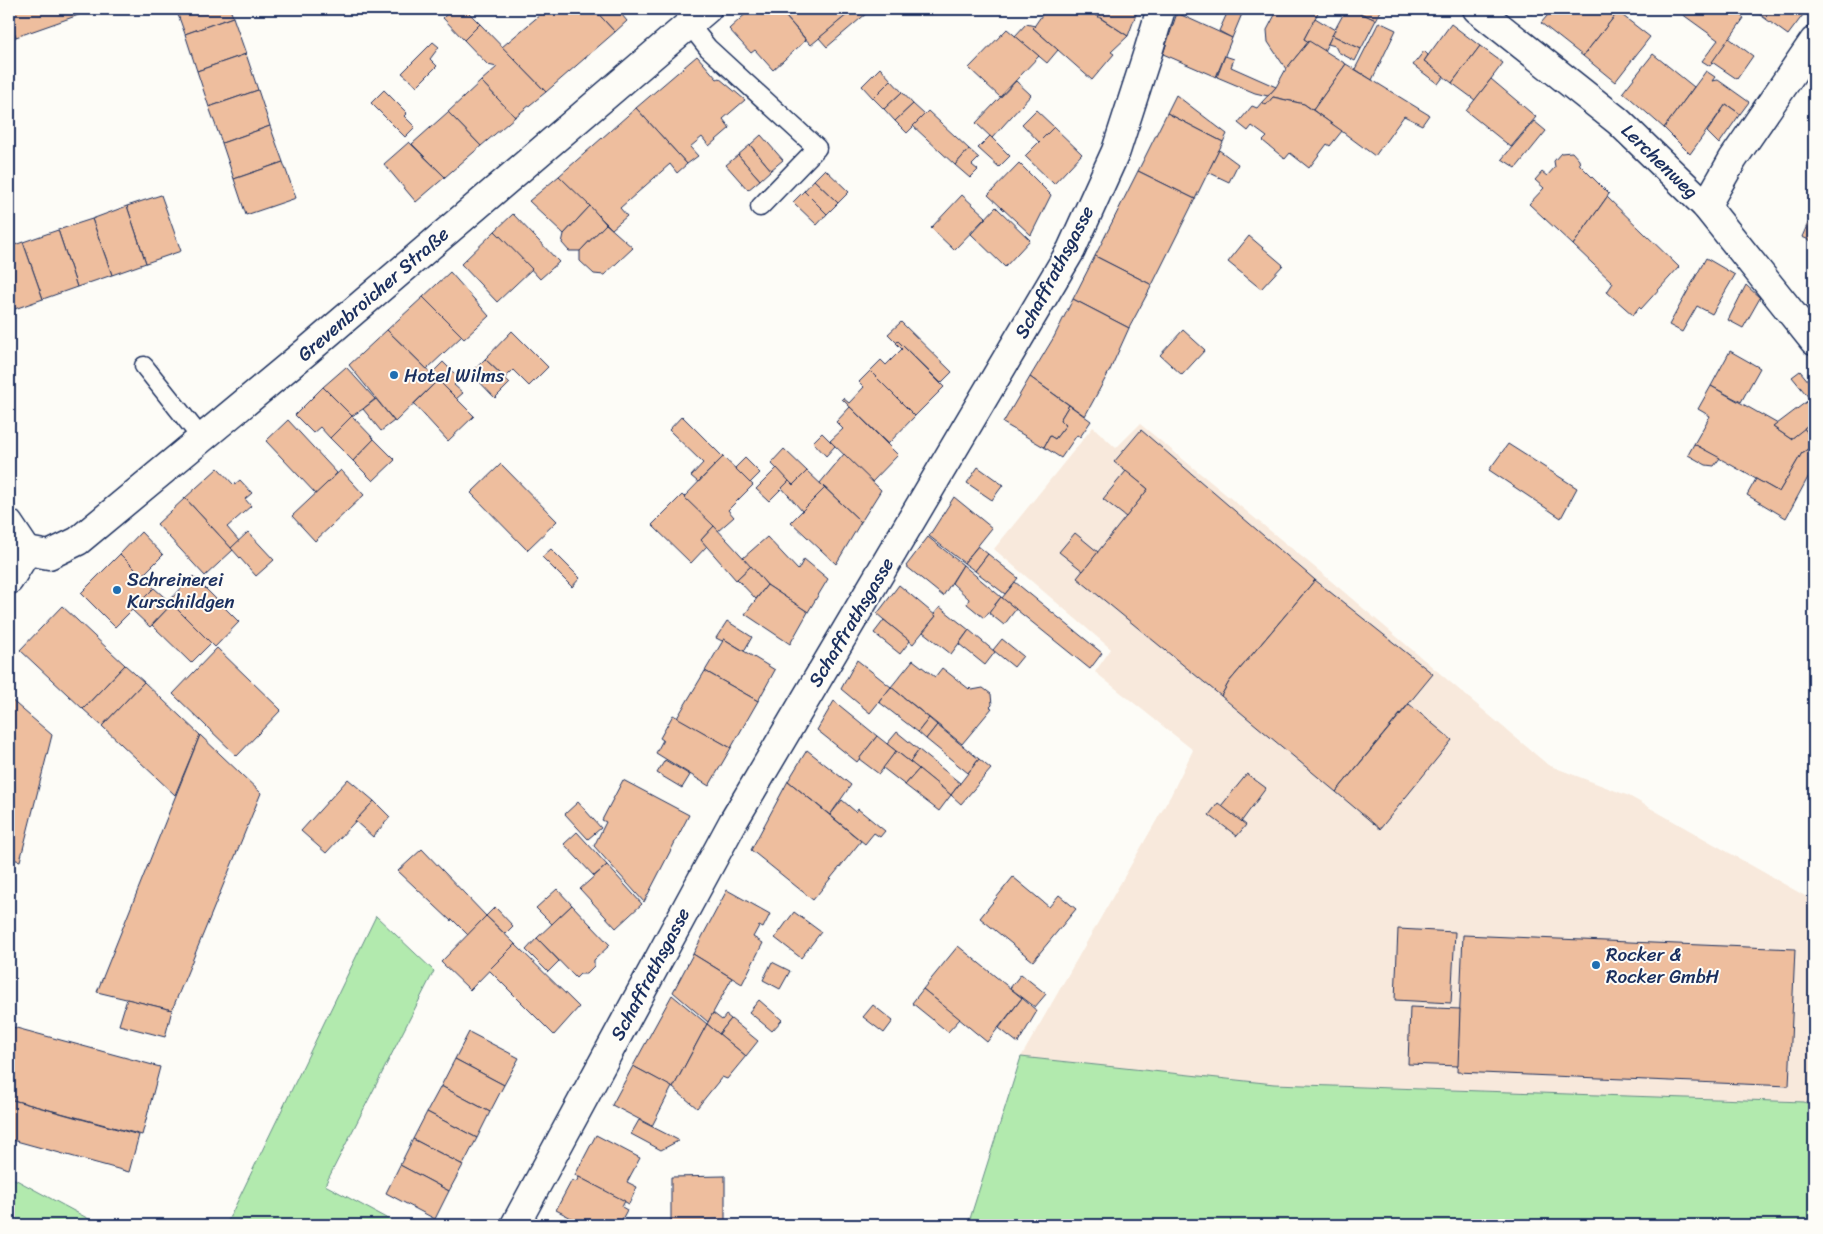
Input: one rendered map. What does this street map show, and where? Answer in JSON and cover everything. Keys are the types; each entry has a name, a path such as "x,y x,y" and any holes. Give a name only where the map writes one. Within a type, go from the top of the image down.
{"street":[{"name":"Schaffrathsgasse","path":"515,1225 733,822 1071,250 1116,151 1161,9"},
{"name":"Lerchenweg","path":"1477,9 1618,121 1706,206 1814,341"},
{"name":"Grevenbroicher Straße","path":"27,551 49,555 78,541 306,352 698,16"},
{"path":"1706,206 1733,159 1814,41"},
{"path":"9,524 27,551 9,580"}],"lane":[{"path":"698,16 708,48 817,148 760,207"},
{"path":"144,366 202,439"}],"shaded area":[{"path":"1140,424 1318,570 1548,765 1629,796 1814,901 1814,1106 1804,1102 1274,1084 1021,1057 1171,795 1193,750 1095,672 1111,649 994,549 1093,427 1116,448"}],"green space":[{"path":"376,916 434,971 325,1185 399,1225 226,1225"},
{"path":"1021,1057 1274,1084 1804,1102 1814,1106 1814,1225 968,1225"},
{"path":"9,1176 100,1225 9,1225"}],"building":[{"path":"9,9 90,9 90,11 16,37 9,17"},
{"path":"176,9 230,9 233,17 185,34"},
{"path":"452,9 465,9 480,24 464,40 443,18"},
{"path":"547,9 594,9 615,32 546,92 502,47"},
{"path":"594,9 617,9 627,21 615,32"},
{"path":"751,9 779,9 806,40 773,70 755,50 751,53 729,29"},
{"path":"779,9 854,9 811,45"},
{"path":"854,9 863,9 867,13 827,47 819,38"},
{"path":"1046,9 1086,9 1128,36 1111,52 1114,54 1092,80 1033,28"},
{"path":"1087,9 1138,9 1128,36"},
{"path":"1229,9 1244,9 1232,38 1219,31"},
{"path":"1278,9 1320,9 1304,39 1309,41 1286,69 1268,42 1267,30"},
{"path":"1346,9 1352,9 1376,20 1361,49 1332,35"},
{"path":"1352,9 1382,9 1376,20"},
{"path":"1525,9 1536,9 1532,14"},
{"path":"1553,9 1614,9 1618,12 1583,56 1541,23"},
{"path":"1686,9 1731,9 1744,18 1710,66 1702,61 1718,40 1682,14"},
{"path":"1752,9 1795,9 1803,15 1788,35"},
{"path":"1618,12 1650,37 1615,82 1583,56"},
{"path":"1177,13 1232,38 1216,77 1163,54"},
{"path":"9,17 16,37 9,39"},
{"path":"233,17 246,54 197,71 185,34"},
{"path":"1315,18 1335,30 1324,51 1304,39"},
{"path":"1379,22 1396,30 1372,80 1355,69"},
{"path":"480,24 546,92 515,117 481,81 497,67 488,65 464,40"},
{"path":"1026,24 1035,26 1033,28 1058,50 1047,63 1015,36"},
{"path":"1451,24 1480,46 1452,83 1424,61"},
{"path":"1007,29 1039,56 1000,97 969,68"},
{"path":"1332,35 1361,49 1355,61 1338,52 1335,46 1328,44"},
{"path":"1729,38 1753,56 1737,79 1712,62"},
{"path":"1309,41 1346,64 1313,110 1304,104 1273,97 1266,105 1262,102 1276,87 1286,69"},
{"path":"433,42 439,47 430,59 437,66 417,86 402,73"},
{"path":"1480,46 1503,63 1475,100 1452,83"},
{"path":"1424,51 1428,55 1424,61 1444,76 1438,84 1413,65"},
{"path":"246,54 258,90 209,107 197,71"},
{"path":"1653,54 1694,87 1664,128 1623,92"},
{"path":"697,56 717,79 719,78 745,100 723,119 730,128 709,146 702,137 690,147 698,156 687,164 636,108"},
{"path":"1225,56 1234,59 1231,67 1276,87 1268,96 1255,93 1217,77"},
{"path":"1346,64 1429,115 1422,125 1404,116 1375,156 1313,110"},
{"path":"880,68 891,80 873,98 862,86"},
{"path":"1706,71 1715,77 1712,81 1718,80 1749,102 1740,114 1726,104 1690,154 1664,128"},
{"path":"1491,79 1536,117 1511,147 1466,111"},
{"path":"891,80 902,92 884,109 873,98"},
{"path":"481,81 515,117 481,146 448,112"},
{"path":"1016,81 1031,95 992,138 976,123"},
{"path":"258,90 270,126 222,143 209,107"},
{"path":"384,90 407,113 404,116 415,127 405,137 371,103"},
{"path":"902,92 913,104 895,121 884,109"},
{"path":"1176,95 1227,134 1223,142 1167,113"},
{"path":"1273,97 1304,104 1342,131 1330,146 1327,144 1309,168 1290,153 1285,159 1263,141 1267,137 1252,126 1248,131 1238,123 1252,106 1257,108 1262,102 1266,105"},
{"path":"913,104 925,115 907,133 895,121"},
{"path":"1726,104 1740,114 1719,144 1707,132"},
{"path":"636,108 687,164 677,173 670,164 620,208 627,216 612,229 559,176"},
{"path":"1036,110 1054,127 1039,142 1022,124"},
{"path":"928,111 969,149 955,165 913,126"},
{"path":"448,112 481,146 445,177 412,144"},
{"path":"1167,113 1223,142 1195,199 1138,171"},
{"path":"1534,121 1546,131 1516,168 1502,159"},
{"path":"270,126 283,162 234,179 222,143"},
{"path":"1054,127 1082,154 1054,184 1025,156"},
{"path":"761,135 783,160 771,170 750,145"},
{"path":"990,136 1010,156 999,167 978,148"},
{"path":"409,142 445,177 416,202 384,164"},
{"path":"750,145 771,170 760,180 738,155"},
{"path":"969,149 979,158 972,165 978,170 970,178 955,165"},
{"path":"1219,150 1238,164 1229,182 1208,172"},
{"path":"1572,152 1579,160 1580,165 1609,194 1573,245 1529,204 1544,188 1535,180 1542,172 1547,176 1555,167 1554,161 1561,153"},
{"path":"738,155 760,180 748,190 726,165"},
{"path":"283,162 296,198 246,215 234,179"},
{"path":"1019,163 1051,195 1031,235 988,195"},
{"path":"825,169 849,192 838,203 814,180"},
{"path":"1138,171 1195,199 1152,285 1095,256"},
{"path":"559,176 590,206 564,234 529,201"},
{"path":"814,180 838,203 827,214 804,191"},
{"path":"804,191 827,214 817,225 793,202"},
{"path":"161,195 181,251 146,263 127,206"},
{"path":"962,195 986,217 954,250 931,228"},
{"path":"1607,197 1679,267 1641,309 1639,307 1633,315 1607,292 1613,283 1573,245"},
{"path":"127,206 146,263 112,275 92,219"},
{"path":"590,206 606,224 580,251 569,251 562,243 564,234"},
{"path":"996,207 1030,240 1005,267 971,234"},
{"path":"513,214 559,262 540,279 495,231"},
{"path":"92,219 112,275 77,287 58,230"},
{"path":"1808,223 1814,226 1814,242 1802,237"},
{"path":"606,224 633,248 604,275 594,274 580,261 580,251"},
{"path":"58,230 77,287 43,299 23,242"},
{"path":"495,231 532,269 497,302 461,264"},
{"path":"1249,236 1283,265 1261,289 1228,262"},
{"path":"23,242 43,299 9,311 9,247"},
{"path":"1095,256 1152,285 1129,328 1073,299"},
{"path":"1706,258 1735,275 1712,314 1697,306 1682,332 1669,325"},
{"path":"450,272 489,316 464,339 423,297"},
{"path":"1746,285 1760,298 1743,328 1728,320"},
{"path":"423,297 462,336 427,369 387,330"},
{"path":"1073,299 1129,328 1110,370 1085,416 1030,377 1054,337"},
{"path":"901,322 952,372 941,383 898,341 897,343 888,334"},
{"name":"Hotel Wilms","path":"387,330 438,380 395,422 349,365"},
{"path":"1183,330 1205,350 1182,375 1160,355"},
{"path":"512,331 548,367 529,386 513,370 505,378 485,359"},
{"path":"898,341 944,387 915,416 870,371 881,360 886,365 902,349 896,343"},
{"path":"1730,351 1760,368 1741,402 1711,386"},
{"path":"485,359 510,383 495,398 471,373"},
{"path":"443,362 460,379 454,385 463,393 456,399 431,374"},
{"path":"346,367 375,399 352,416 323,387"},
{"path":"870,371 915,416 888,444 842,399 849,403 864,387 859,382"},
{"path":"1800,371 1814,388 1814,396 1810,399 1792,377"},
{"path":"1030,377 1069,405 1060,420 1066,425 1055,439 1050,436 1044,447 1003,423"},
{"path":"438,380 474,416 448,441 414,404"},
{"path":"1711,386 1778,424 1773,427 1791,439 1804,428 1814,442 1814,445 1802,453 1779,492 1694,444 1710,416 1698,409"},
{"path":"323,387 352,416 330,438 320,427 313,433 295,415"},
{"path":"1814,396 1814,421 1791,439 1773,427"},
{"path":"376,399 394,421 381,431 363,409"},
{"path":"1069,405 1091,421 1080,437 1077,435 1061,458 1044,447 1050,436 1055,439 1066,425 1060,420"},
{"path":"850,407 898,455 872,482 830,441 843,429 836,422"},
{"path":"352,416 374,439 353,461 330,438"},
{"path":"682,416 723,457 698,482 691,476 703,463 669,430"},
{"path":"288,420 337,473 316,494 266,441"},
{"path":"1814,421 1814,442 1804,428"},
{"path":"1141,430 1315,580 1229,682 1221,696 1077,578 1148,489 1114,462"},
{"path":"822,433 835,446 826,456 813,442"},
{"path":"374,439 395,460 373,481 353,461"},
{"path":"1508,444 1577,488 1561,518 1489,470"},
{"path":"1694,444 1720,458 1714,466 1706,465 1688,455"},
{"path":"1814,445 1814,470 1811,472 1786,518 1747,495 1756,479 1779,492 1802,453"},
{"path":"784,449 807,471 793,485 771,463"},
{"path":"844,454 881,490 861,522 820,483"},
{"path":"723,457 753,485 728,510 734,517 718,531 684,497"},
{"path":"745,458 760,473 750,483 735,468"},
{"path":"501,464 557,521 527,550 471,493"},
{"path":"978,467 1003,485 992,500 967,483"},
{"path":"218,468 234,485 240,480 252,493 245,499 251,506 227,527 239,541 231,548 185,498"},
{"path":"777,468 789,481 769,501 756,489"},
{"path":"341,470 364,495 315,541 292,516"},
{"path":"807,471 825,488 802,511 782,488 789,481 793,485"},
{"path":"1126,471 1148,489 1126,517 1103,499"},
{"path":"825,488 861,522 836,564 791,522"},
{"path":"682,495 714,526 701,540 707,546 691,563 652,525"},
{"path":"954,497 992,528 964,563 929,536"},
{"path":"185,498 233,550 205,576 157,524"},
{"path":"714,526 751,566 736,580 701,540"},
{"path":"141,532 163,555 142,576 120,554"},
{"path":"248,532 274,560 256,576 231,548"},
{"path":"1075,533 1098,552 1083,571 1059,552"},
{"path":"767,537 798,570 804,559 828,579 808,612 767,585 743,558"},
{"path":"928,537 963,565 943,596 906,566"},
{"path":"978,546 988,554 975,571 964,563"},
{"path":"551,549 580,578 572,587 542,557"},
{"name":"Schreinerei Kurschildgen","path":"120,554 154,588 115,627 81,593"},
{"path":"988,554 1018,578 1005,594 975,571"},
{"path":"963,565 1001,597 984,618 967,604 969,599 952,583"},
{"path":"751,566 767,585 756,599 737,579"},
{"path":"193,576 239,622 215,647 169,601"},
{"path":"1315,580 1433,674 1336,792 1221,696 1229,682"},
{"path":"1015,582 1102,653 1090,669 1002,598"},
{"path":"767,585 808,612 790,644 745,614"},
{"path":"899,585 936,616 913,644 877,614"},
{"path":"154,588 172,604 150,627 132,610"},
{"path":"1001,597 1016,609 1004,625 989,613"},
{"path":"172,604 211,643 191,663 152,625"},
{"path":"62,606 125,665 83,709 20,650"},
{"path":"940,607 969,630 951,654 923,632 936,616 934,614"},
{"path":"884,620 910,641 900,654 874,633"},
{"path":"727,621 752,637 744,651 724,639 722,641 716,638"},
{"path":"969,630 995,652 985,665 959,644"},
{"path":"724,639 775,670 758,701 705,671"},
{"path":"1002,639 1023,656 1014,667 993,650"},
{"path":"217,648 281,710 237,756 173,694"},
{"path":"857,660 891,687 870,713 841,689"},
{"path":"913,660 935,677 942,668 969,689 983,688 991,694 992,705 990,707 992,708 962,744 891,687"},
{"path":"125,665 144,682 102,726 83,709"},
{"path":"705,671 758,701 731,748 677,718"},
{"path":"144,682 200,735 175,795 102,726"},
{"path":"891,687 929,718 918,732 879,702"},
{"path":"9,698 52,735 20,861 9,858"},
{"path":"834,701 877,736 857,762 817,730"},
{"path":"1409,704 1452,740 1380,829 1336,792"},
{"path":"673,715 731,748 709,786 656,753 663,740 660,738"},
{"path":"929,718 937,725 926,739 918,732"},
{"path":"937,725 979,759 968,773 926,739"},
{"path":"897,732 919,750 910,762 887,744"},
{"path":"200,735 261,793 172,1010 97,992"},
{"path":"877,736 896,751 879,774 859,759"},
{"path":"807,750 851,785 830,815 788,781"},
{"path":"919,750 960,783 951,795 910,762"},
{"path":"896,751 919,769 905,785 883,768"},
{"path":"979,759 991,769 961,804 951,795"},
{"path":"665,760 690,775 682,788 657,773"},
{"path":"919,769 951,795 939,811 905,785"},
{"path":"1247,774 1266,788 1241,822 1221,806"},
{"path":"348,779 374,801 326,853 301,831"},
{"path":"623,780 689,815 644,902 594,846 606,822 602,820"},
{"path":"788,781 861,841 813,900 751,850"},
{"path":"842,800 856,812 858,809 885,831 880,837 874,833 865,844 830,815"},
{"path":"374,801 390,817 373,837 355,821"},
{"path":"578,802 601,828 588,839 565,814"},
{"path":"1218,803 1246,825 1237,836 1209,815"},
{"path":"577,832 607,865 594,876 564,844"},
{"path":"422,849 486,916 468,935 398,871"},
{"path":"607,865 642,904 616,928 580,889"},
{"path":"1013,877 1049,907 1059,895 1076,909 1033,961 980,918"},
{"path":"557,889 572,905 552,924 536,908"},
{"path":"727,890 770,914 763,928 759,926 753,937 763,943 742,984 693,954"},
{"path":"572,905 610,945 594,960 594,966 586,974 580,974 576,978 537,938"},
{"path":"495,907 513,926 505,934 486,916"},
{"path":"794,912 821,932 801,958 775,938"},
{"path":"486,916 515,944 470,990 441,962"},
{"path":"1398,929 1455,932 1451,1003 1395,1000"},
{"path":"1463,935 1795,949 1789,1086 1457,1072"},
{"path":"537,938 559,961 548,972 526,950"},
{"path":"515,944 579,1007 554,1035 489,970"},
{"path":"958,946 1022,998 987,1042 923,989"},
{"path":"693,954 732,978 708,1022 673,992"},
{"path":"772,962 790,971 780,989 763,980"},
{"path":"1021,974 1046,994 1035,1007 1010,988"},
{"path":"923,989 960,1019 948,1032 912,1003"},
{"path":"672,995 707,1024 673,1088 633,1066"},
{"path":"1022,998 1037,1011 1018,1043 999,1028"},
{"path":"127,999 172,1010 165,1037 119,1025"},
{"path":"759,1000 782,1020 772,1031 749,1012"},
{"path":"873,1005 893,1021 884,1033 863,1017"},
{"path":"1410,1007 1460,1009 1458,1066 1408,1064"},
{"path":"713,1013 722,1020 726,1015 731,1019 719,1034 707,1024"},
{"path":"731,1019 758,1041 746,1056 719,1034"},
{"path":"707,1024 746,1056 727,1079 722,1077 697,1108 673,1088"},
{"path":"9,1026 160,1067 142,1135 9,1099"},
{"path":"469,1032 519,1058 504,1085 455,1059"},
{"path":"455,1059 504,1085 490,1112 441,1086"},
{"path":"633,1066 672,1087 652,1126 612,1105"},
{"path":"441,1086 490,1112 477,1138 427,1112"},
{"path":"9,1099 139,1135 129,1172 9,1139"},
{"path":"427,1112 477,1138 463,1165 413,1139"},
{"path":"639,1120 678,1141 661,1150 631,1134"},
{"path":"596,1135 640,1158 627,1182 637,1187 629,1204 575,1175"},
{"path":"413,1139 463,1165 449,1191 400,1165"},
{"path":"400,1165 449,1191 435,1219 386,1193"},
{"path":"725,1176 725,1225 671,1225 671,1177"},
{"path":"579,1177 625,1201 622,1207 627,1210 619,1225 585,1225 556,1210 572,1180 576,1182"}],"place":[{"name":"Hotel Wilms","path":"394,375"},
{"name":"Schreinerei Kurschildgen","path":"117,590"},
{"name":"Rocker & Rocker GmbH","path":"1596,965"}]}
